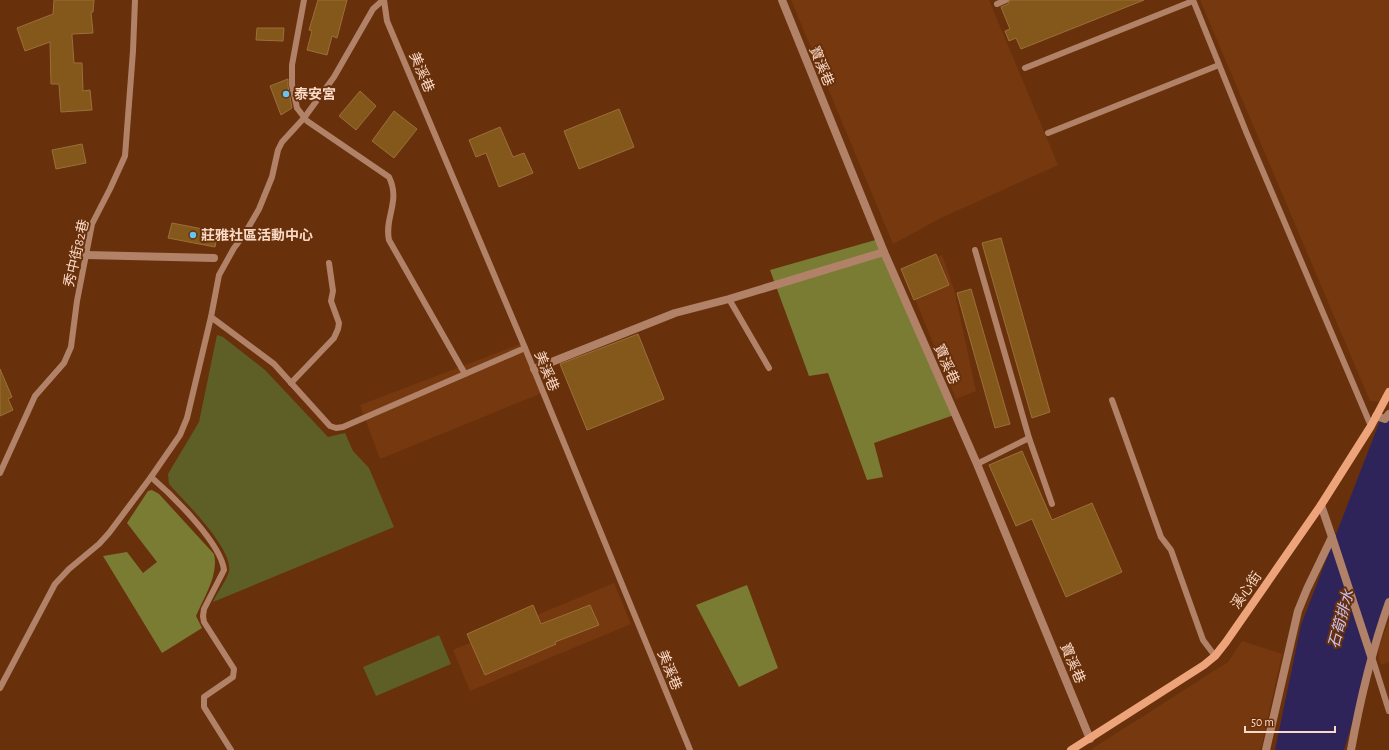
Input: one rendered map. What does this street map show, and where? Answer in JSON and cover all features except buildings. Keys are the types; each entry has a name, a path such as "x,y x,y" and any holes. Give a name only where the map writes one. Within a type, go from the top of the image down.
{"street":[{"name":"寶溪巷","path":"782,0 884,252 977,464 1090,739"},
{"path":"534,370 675,313 729,299 884,252"},
{"path":"86,255 214,258"},
{"name":"溪心街","path":"1071,750 1204,665 1215,656 1321,505 1371,426 1389,392"},
{"path":"1376,416 1385,419 1389,414"},
{"path":"1321,505 1371,656"},
{"path":"1266,750 1298,611 1332,537"},
{"path":"1351,750 1371,656 1389,602"}],"lane":[{"name":"秀中街82巷","path":"0,473 2,465 35,396 64,363 71,347 77,301 92,224 125,156 133,51 134,0"},
{"path":"304,0 292,74 297,108 304,118 389,177 392,183 394,196 388,230 389,240 465,374"},
{"path":"0,688 56,584 69,569 99,544 109,533 180,435 186,423 211,317 219,275 234,248 248,230 259,209 272,177 278,150 282,142 304,118 334,77 373,9 383,0"},
{"name":"美溪巷","path":"383,0 387,20 525,348 690,750"},
{"path":"997,4 1006,0"},
{"path":"1025,68 1193,1 1371,426"},
{"path":"1048,133 1219,65"},
{"path":"975,250 1029,438 1052,504"},
{"path":"291,383 337,334 339,323 331,301 333,291 329,263"},
{"path":"729,299 768,368"},
{"path":"211,317 274,364 330,426 339,428 525,348"},
{"path":"1112,400 1161,537 1171,550 1203,640 1215,656"},
{"path":"977,464 1029,438"},
{"path":"151,477 169,492 190,515 218,552 223,563 224,570 204,609 203,616 204,622 234,669 233,677 204,698 204,707 231,750"},
{"path":"1371,656 1389,711"}],"shaded area":[{"path":"791,0 989,0 1058,165 941,218 893,244"},
{"path":"1200,0 1389,0 1389,394 1384,402 1370,401"},
{"path":"879,239 954,415 874,443 883,477 867,480 828,373 809,376 770,270"},
{"path":"942,255 954,289 976,391 956,399 904,272"},
{"path":"217,335 223,337 265,370 328,437 345,433 353,451 369,468 394,527 213,602 229,572 228,562 224,551 216,539 196,513 169,484 168,474 199,422"},
{"path":"523,343 542,393 380,459 360,405"},
{"path":"152,490 159,494 214,554 215,562 213,578 196,616 202,628 162,653 103,556 127,552 143,573 157,562 127,523 148,491"},
{"path":"614,583 631,624 470,691 453,650"},
{"path":"747,585 778,668 739,687 696,605"},
{"path":"1389,621 1389,662 1381,665 1379,658 1379,647"},
{"path":"439,635 451,664 376,696 363,667"},
{"path":"1242,641 1282,654 1260,750 1090,750 1228,662"}],"water":[{"name":"石筍排水","path":"1389,410 1389,600 1344,750 1275,750 1301,625 1381,418"}],"place":[{"name":"泰安宮","path":"286,94"},
{"name":"莊雅社區活動中心","path":"193,235"}]}
